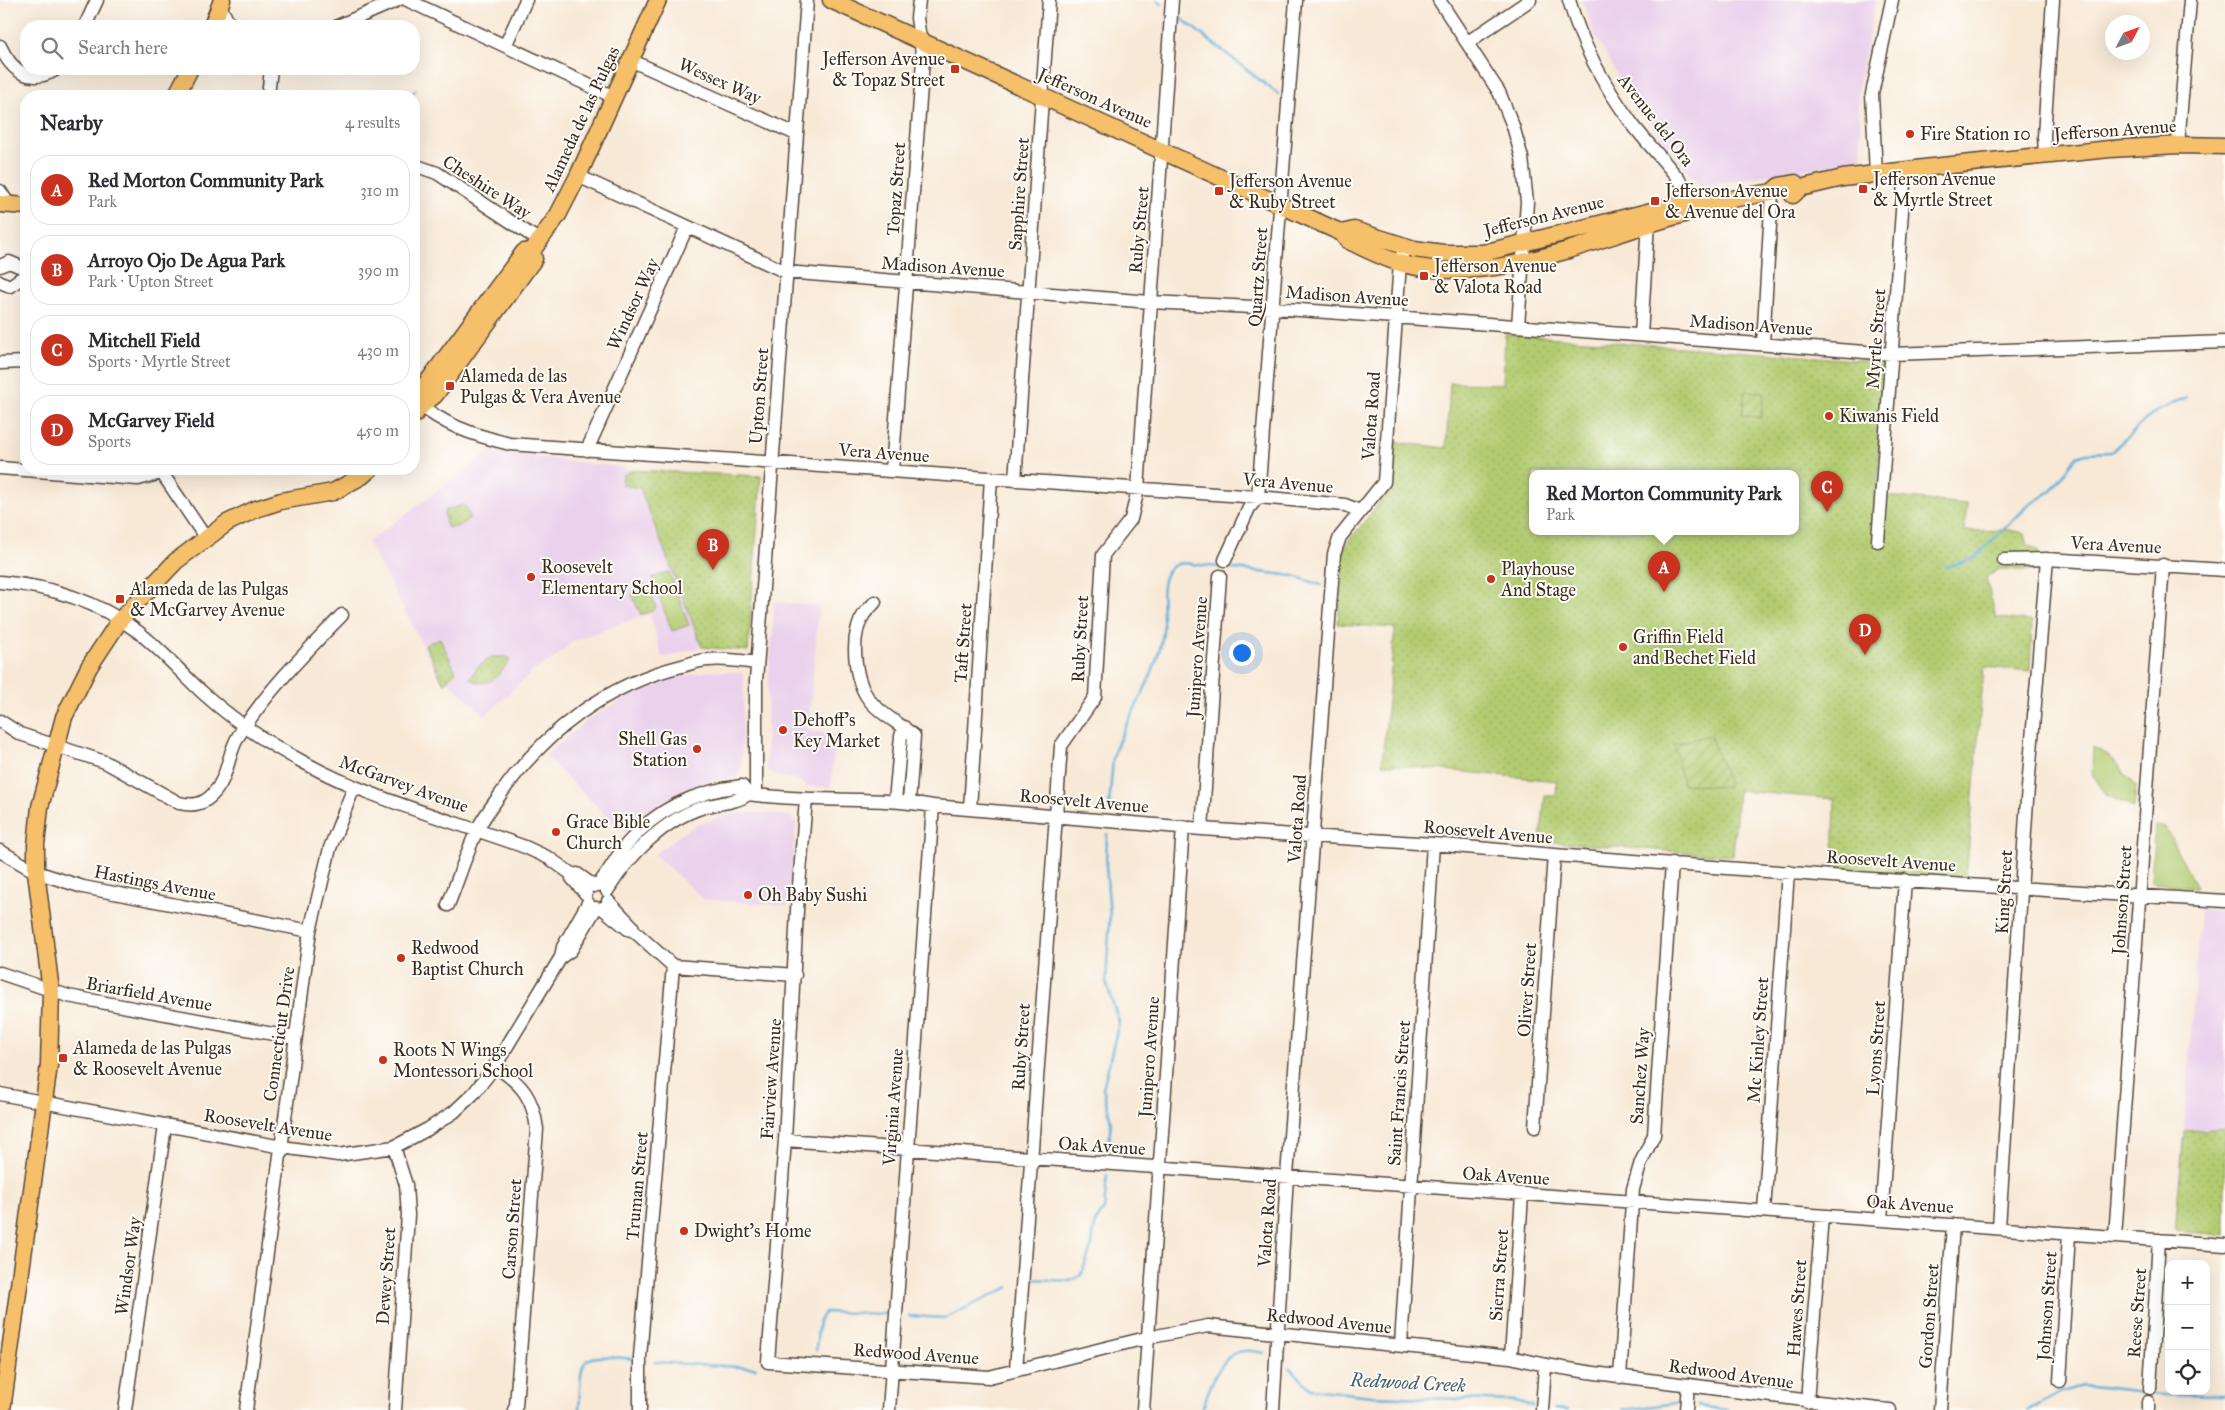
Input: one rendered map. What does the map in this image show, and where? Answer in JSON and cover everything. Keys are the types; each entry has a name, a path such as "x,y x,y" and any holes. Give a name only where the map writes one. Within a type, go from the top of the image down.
{"main road":[{"name":"Alameda de las Pulgas","path":"420,398 426,384 524,252 536,246 558,215 578,176 658,0"},
{"name":"Jefferson Avenue","path":"831,0 1280,204 1342,233 1347,240 1402,255 1435,269 1478,270 1522,262 1648,223 1684,214 1697,205"},
{"path":"214,20 221,3"},
{"path":"179,90 187,75"},
{"path":"190,90 197,75"},
{"name":"Jefferson Avenue","path":"1402,255 1483,253 1524,245 1573,229 1684,203 1697,205 1772,192 1779,186 1795,183 1800,188 1905,170 2045,155 2178,145 2225,146"},
{"path":"3,199 20,195"},
{"path":"3,199 20,204"},
{"path":"2,1410 52,1032 51,991 36,872 36,845 40,807 64,717 89,667 120,620 176,561 205,537 227,522 256,509 338,489 363,475"}],"street":[{"path":"89,20 97,0"},
{"path":"352,20 398,0"},
{"path":"406,0 614,97"},
{"path":"505,46 526,0"},
{"name":"Upton Street","path":"752,794 757,663 807,0"},
{"name":"Topaz Street","path":"892,471 923,60 917,18 919,0"},
{"name":"Sapphire Street","path":"1015,480 1049,0"},
{"name":"Ruby Street","path":"1016,1370 1061,746 1095,696 1102,555 1131,519 1138,489 1172,0"},
{"name":"Quartz Street","path":"1258,497 1274,308 1296,0"},
{"path":"1439,0 1499,92 1522,158 1527,202 1518,326"},
{"path":"1468,42 1530,0"},
{"name":"Avenue del Ora","path":"1569,0 1590,59 1612,95 1634,125 1686,187 1697,205"},
{"path":"1876,174 1872,94 1892,0"},
{"path":"2045,155 2044,136 2053,0"},
{"path":"2178,145 2190,0"},
{"path":"221,3 228,20"},
{"path":"0,46 5,58 16,70 20,72"},
{"name":"Wessex Way","path":"630,60 796,134"},
{"path":"28,75 46,75"},
{"path":"269,90 270,75"},
{"name":"Cheshire Way","path":"420,168 437,174 536,246"},
{"name":"Myrtle Street","path":"1878,540 1905,170"},
{"name":"Madison Avenue","path":"578,176 786,272 1150,302 1274,308 1892,354 2225,342"},
{"path":"1762,343 1772,192"},
{"path":"1641,335 1648,223"},
{"name":"Windsor Way","path":"587,450 687,227"},
{"name":"Valota Road","path":"1273,1410 1288,1176 1334,554 1340,537 1384,482 1402,255"},
{"path":"0,266 9,262 20,267"},
{"path":"0,282 10,286 20,279"},
{"path":"0,363 20,362"},
{"name":"Vera Avenue","path":"420,409 470,434 510,444 1258,497 1345,505 1360,512"},
{"path":"0,468 20,470"},
{"path":"88,475 138,479 150,475"},
{"path":"165,475 205,537"},
{"name":"Taft Street","path":"970,809 991,478"},
{"path":"1225,560 1249,508 1258,497"},
{"name":"Vera Avenue","path":"2004,560 2047,559 2225,570"},
{"name":"King Street","path":"1999,1227 2047,559"},
{"name":"Johnson Street","path":"2115,1237 2163,565"},
{"name":"Junipero Avenue","path":"1202,829 1220,576"},
{"name":"McGarvey Avenue","path":"0,582 54,591 80,600 120,620 144,637 204,693 245,726 303,762 354,787 478,830 549,858 573,875 577,874 628,929 634,931 672,966"},
{"path":"875,602 864,614 859,626 856,646 856,670 862,690 872,704 914,736 909,802"},
{"path":"0,721 20,734 105,762 158,794 192,806 204,802 221,784 230,751 245,726 283,675 342,615"},
{"path":"448,905 478,830 515,774 548,738 594,702 615,690 674,668 708,660 757,663"},
{"path":"895,801 901,736 904,727"},
{"name":"Connecticut Drive","path":"246,1410 310,931 330,848 354,787"},
{"name":"Roosevelt Avenue","path":"0,1094 282,1147 338,1154 394,1147 428,1129 454,1112 474,1093 495,1066 561,957 563,947 597,897 628,860 684,814 703,807 742,799 752,794 806,799 909,802 932,806 1202,829 1433,844 1554,856 2225,901"},
{"name":"Fairview Avenue","path":"768,1362 795,975 797,910 806,799"},
{"name":"Virginia Avenue","path":"889,1410 932,806"},
{"name":"Junipero Avenue","path":"1143,1410 1146,1338 1184,827"},
{"name":"Saint Francis Street","path":"1401,1346 1409,1186 1433,844"},
{"name":"Hastings Avenue","path":"0,851 36,872 83,887 310,931"},
{"name":"Oliver Street","path":"1535,1127 1554,856"},
{"name":"Sanchez Way","path":"1620,1377 1633,1189 1641,1162 1654,1135 1672,863"},
{"name":"Mc Kinley Street","path":"1764,1211 1788,872"},
{"name":"Lyons Street","path":"1881,1220 1905,880"},
{"path":"672,966 795,975"},
{"name":"Truman Street","path":"640,1410 640,1357 672,966"},
{"name":"Briarfield Avenue","path":"0,973 68,996 295,1038"},
{"name":"Carson Street","path":"495,1066 524,1090 534,1110 537,1130 516,1406 514,1410"},
{"name":"Windsor Way","path":"126,1410 165,1126"},
{"name":"Oak Avenue","path":"784,1140 1632,1203 1999,1227 2225,1245"},
{"name":"Dewey Street","path":"394,1147 406,1185 408,1215 395,1410"},
{"name":"Sierra Street","path":"1511,1357 1522,1195"},
{"name":"Hawes Street","path":"1807,1402 1822,1216"},
{"name":"Gordon Street","path":"1940,1410 1953,1225"},
{"name":"Johnson Street","path":"2060,1381 2069,1234"},
{"name":"Reese Street","path":"2150,1388 2159,1240"},
{"name":"Redwood Avenue","path":"768,1362 989,1377 1146,1338 1208,1326 1511,1357 1545,1366 1620,1377 1807,1402 1890,1410"},
{"path":"1542,1410 1545,1366"},
{"path":"1686,1410 1688,1385"}],"shaded area":[{"path":"1582,0 1876,0 1858,90 1862,160 1699,186 1628,95 1593,31"},
{"name":"Roosevelt Elementary School","path":"491,451 633,469 623,475 640,488 702,647 662,658 650,613 574,641 554,658 532,672 485,716 449,682 444,685 368,542"},
{"path":"775,602 819,606 808,731 835,734 831,788 805,786 798,780 775,775 766,769 768,686"},
{"path":"711,671 741,673 744,676 741,768 737,777 694,786 679,793 644,813 627,830 619,828 545,756 591,717 630,696 677,677"},
{"path":"739,813 765,813 790,816 796,823 788,906 703,899 654,854 689,829 716,818"},
{"path":"2200,909 2225,911 2225,1127 2184,1130"}],"green space":[{"path":"1505,334 1883,362 1877,495 1967,504 1964,531 2009,530 2025,533 2028,545 2038,550 2038,571 2000,569 1986,577 1996,618 2032,621 2030,671 1984,667 1966,879 1833,867 1835,799 1738,791 1733,856 1540,841 1545,795 1556,795 1557,781 1382,764 1395,628 1338,624 1343,548 1378,505 1392,478 1395,442 1446,448 1450,383 1503,384"},
{"path":"1745,391 1764,392 1761,418 1742,415"},
{"path":"633,470 761,476 748,651 702,647 640,488 622,485 623,475"},
{"path":"462,505 466,507 470,518 456,527 447,527 445,511"},
{"path":"669,572 689,625 672,631 652,578"},
{"path":"646,585 650,588 656,607 652,611 641,615 632,595 638,587"},
{"path":"440,638 456,672 444,684 425,645"},
{"path":"491,657 507,657 510,660 497,676 488,682 477,682 470,679 477,668"},
{"path":"1710,735 1729,784 1728,787 1683,784 1674,744"},
{"path":"2093,747 2111,757 2136,787 2134,807 2107,796 2092,773"},
{"path":"2155,826 2165,827 2196,887 2153,883 2151,880"},
{"path":"2225,1128 2225,1235 2175,1231 2184,1131"}],"waterway":[{"path":"1157,0 1162,4"},
{"path":"1182,19 1278,94"},
{"path":"1945,567 1973,559 2029,505 2051,491 2077,456 2086,453 2111,452 2152,414 2186,397"},
{"path":"1109,807 1113,758 1116,747 1144,691 1160,647 1163,632 1162,591 1168,572 1174,566 1183,563 1294,576 1321,585"},
{"path":"1107,834 1106,866 1110,915 1106,982 1119,1022 1103,1088 1111,1122 1108,1152"},
{"path":"1033,1279 1071,1281 1081,1275 1092,1245 1095,1223 1104,1209 1107,1175"},
{"path":"909,1316 946,1318 1009,1287"},
{"path":"816,1350 819,1320 825,1312 886,1314"},
{"name":"Redwood Creek","path":"1202,1410 1216,1374 1228,1358 1244,1351 1264,1353"},
{"path":"579,1410 582,1368 586,1362 592,1358 601,1357 634,1359"},
{"path":"655,1362 756,1368"},
{"name":"Redwood Creek","path":"1289,1367 1311,1389 1371,1396 1515,1401 1533,1406"},
{"name":"Redwood Creek","path":"2028,1410 2062,1392 2083,1386 2163,1395 2225,1396"},
{"name":"Redwood Creek","path":"1622,1410 1676,1403"},
{"name":"Redwood Creek","path":"1697,1406 1728,1410"},
{"name":"Redwood Creek","path":"1554,1409 1568,1410"}],"place":[{"name":"Jefferson Avenue & Topaz Street","path":"955,69"},
{"name":"Fire Station 10","path":"1910,134"},
{"name":"Jefferson Avenue & Myrtle Street","path":"1863,189"},
{"name":"Jefferson Avenue & Ruby Street","path":"1219,191"},
{"name":"Jefferson Avenue & Avenue del Ora","path":"1655,201"},
{"name":"Jefferson Avenue & Valota Road","path":"1424,276"},
{"name":"Alameda de las Pulgas & Vera Avenue","path":"450,386"},
{"name":"Kiwanis Field","path":"1829,416"},
{"name":"Mitchell Field","path":"1827,512"},
{"name":"Arroyo Ojo De Agua Park","path":"713,570"},
{"name":"Roosevelt Elementary School","path":"531,577"},
{"name":"Playhouse And Stage","path":"1491,579"},
{"name":"Red Morton Community Park","path":"1664,592"},
{"name":"Alameda de las Pulgas & McGarvey Avenue","path":"120,599"},
{"name":"Griffin Field and Bechet Field","path":"1623,647"},
{"name":"McGarvey Field","path":"1865,655"},
{"name":"Dehoff's Key Market","path":"783,730"},
{"name":"Shell Gas Station","path":"697,749"},
{"name":"Grace Bible Church","path":"556,832"},
{"name":"Oh Baby Sushi","path":"748,895"},
{"name":"Redwood Baptist Church","path":"401,958"},
{"name":"Alameda de las Pulgas & Roosevelt Avenue","path":"63,1058"},
{"name":"Roots N Wings Montessori School","path":"383,1060"},
{"name":"Dwight's Home","path":"684,1231"}]}
